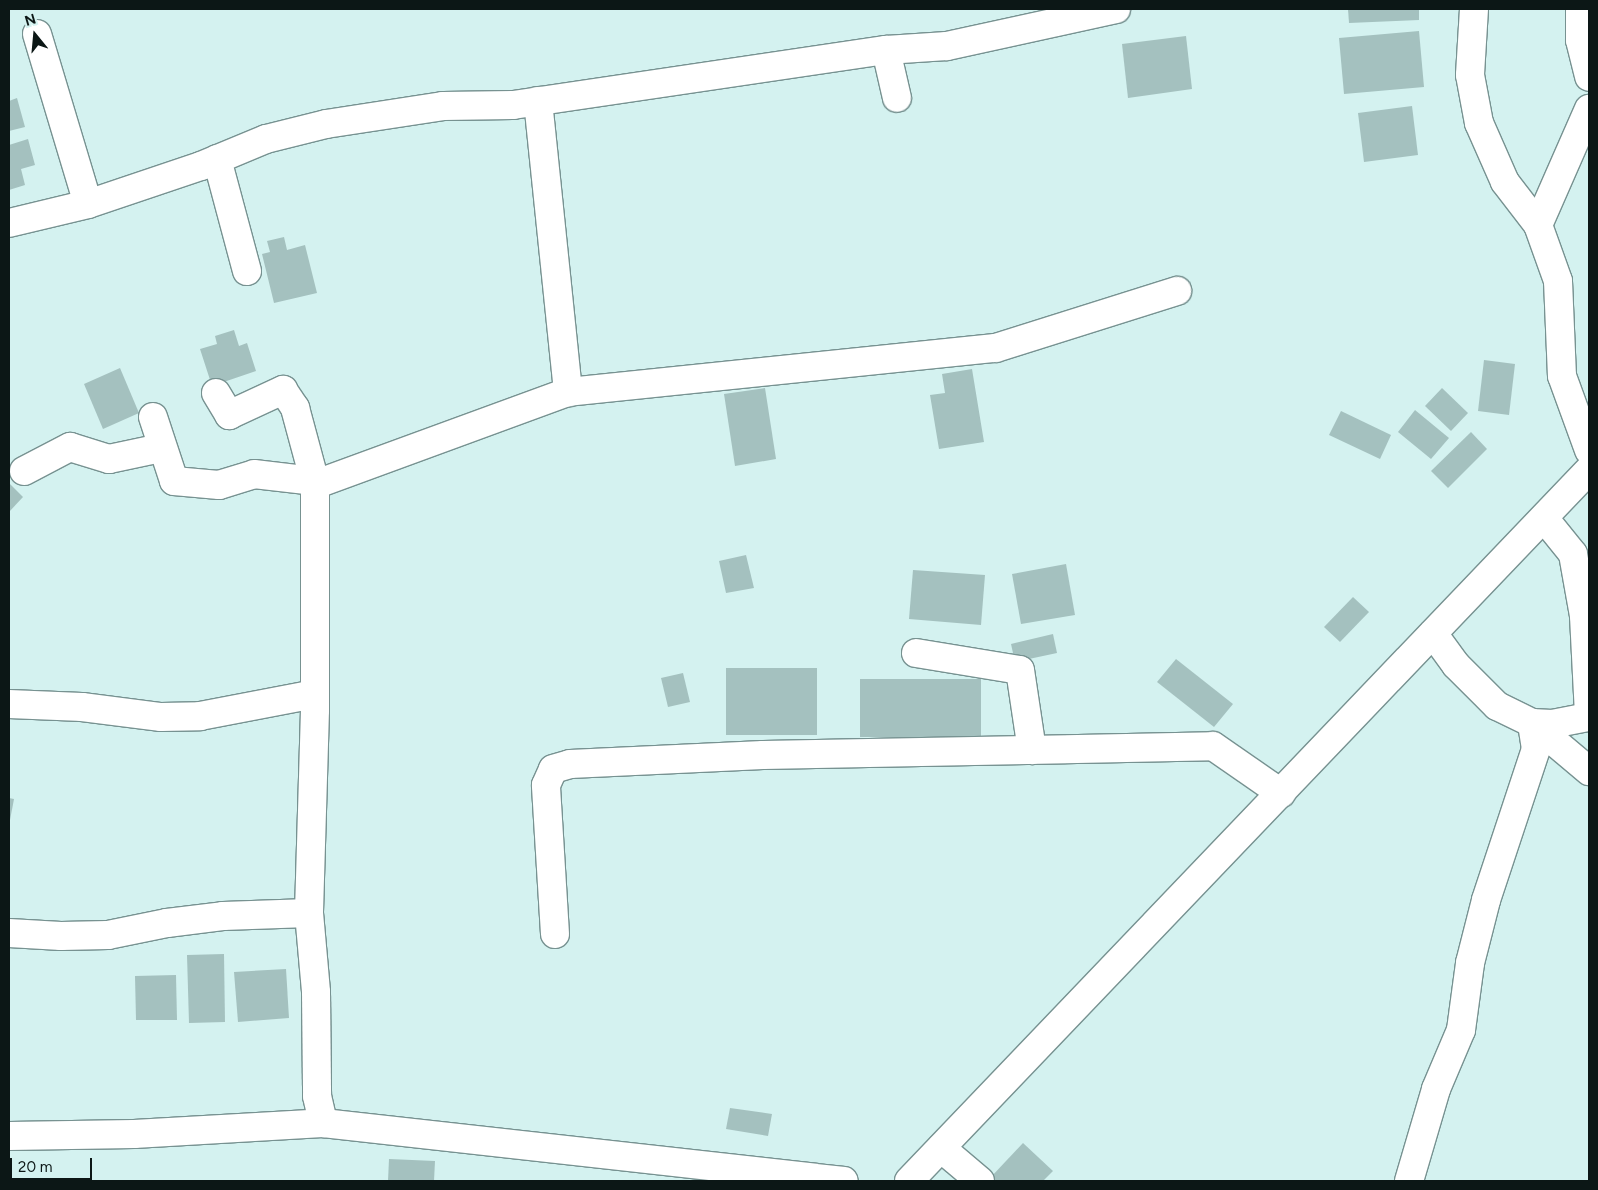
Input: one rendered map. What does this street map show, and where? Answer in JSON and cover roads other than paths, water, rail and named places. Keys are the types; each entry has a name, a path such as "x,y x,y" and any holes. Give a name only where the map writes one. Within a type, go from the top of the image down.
{"street":[{"path":"9,223 88,204 217,159 266,139 326,124 443,106 538,101 886,50 948,46 1116,9"},
{"path":"1474,9 1470,75 1479,123 1505,182 1538,226 1558,281 1562,376 1589,450"},
{"path":"1580,9 1580,40 1589,78"},
{"path":"37,34 88,204"},
{"path":"886,50 897,98"},
{"path":"538,101 568,392"},
{"path":"1538,226 1589,109"},
{"path":"217,159 247,271"},
{"path":"153,417 161,448 174,481 219,485 254,474 315,482 568,392 996,348 1177,291"},
{"path":"216,393 229,415 283,390 295,408 315,482 315,694 309,913 316,992 318,1096 323,1123"},
{"path":"24,471 70,447 109,459 161,448"},
{"path":"909,1181 1589,470"},
{"path":"1532,724 1552,724 1589,716 1584,616 1573,554 1544,518"},
{"path":"1433,633 1456,665 1497,706 1532,724 1589,771"},
{"path":"916,653 1020,670 1032,750"},
{"path":"9,704 82,707 161,717 190,716 315,694"},
{"path":"1408,1181 1436,1088 1461,1030 1470,962 1486,900 1536,749 1532,724"},
{"path":"555,934 545,804 546,785 553,769 570,764 744,756 1213,746 1281,793"},
{"path":"9,933 61,936 108,935 167,922 223,916 309,913"},
{"path":"9,1136 134,1134 323,1123 844,1181"},
{"path":"941,1148 980,1181"}]}
